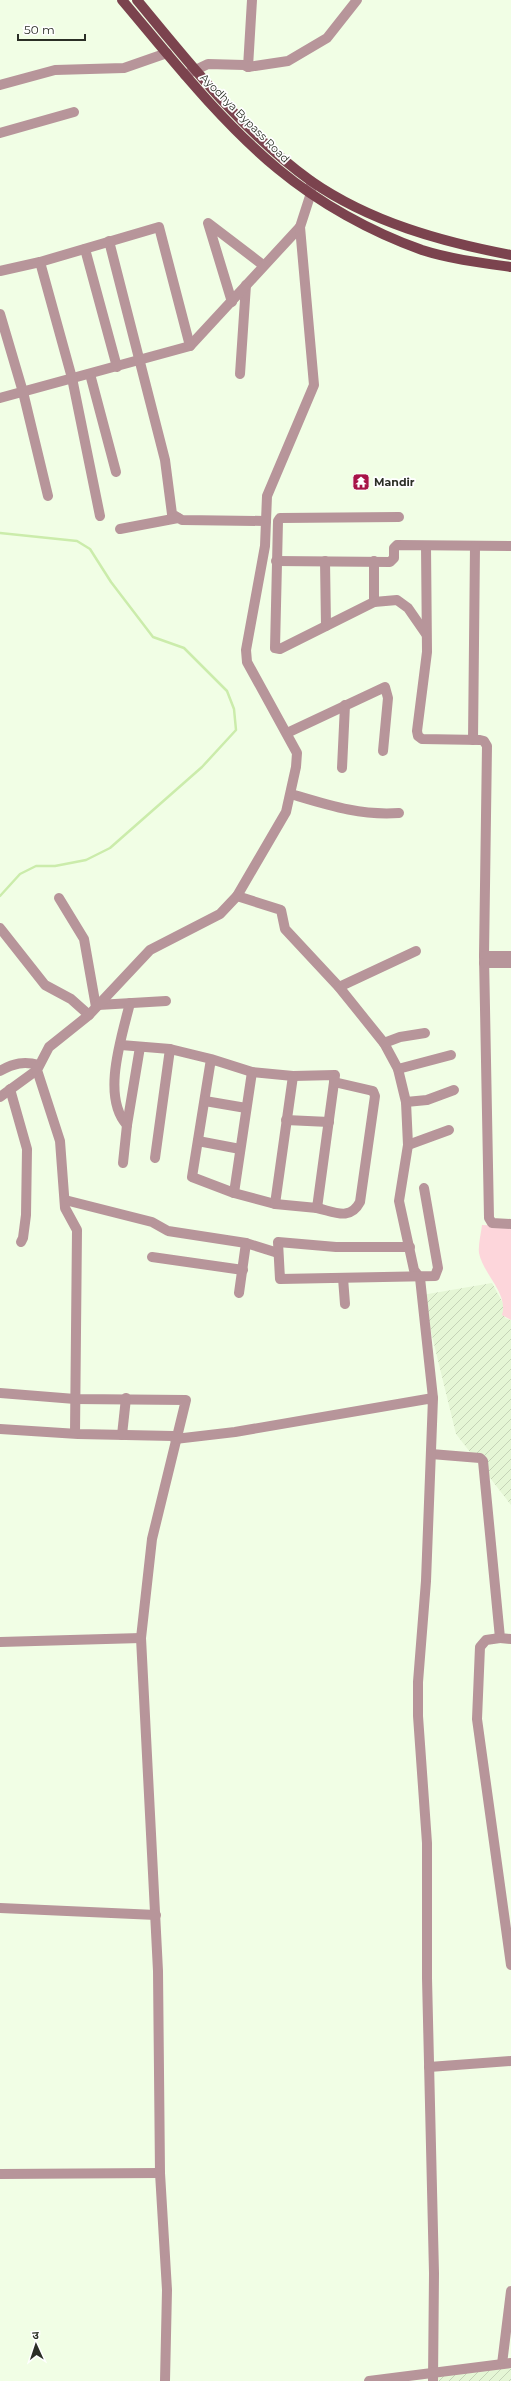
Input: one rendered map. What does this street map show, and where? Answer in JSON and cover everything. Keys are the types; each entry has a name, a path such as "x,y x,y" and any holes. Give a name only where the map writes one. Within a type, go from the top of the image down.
{"main road":[{"name":"Ayodhya Bypass Road","path":"122,0 185,75 227,113 311,181 356,206 423,235 511,255"},
{"name":"Ayodhya Bypass Road","path":"137,0 195,70 227,113 277,168 310,193 358,221 422,250 511,267"}],"street":[{"path":"248,66 252,0"},
{"path":"185,75 208,64 248,66 288,61 327,38 357,0"},
{"path":"0,85 55,70 124,68 167,53"},
{"path":"0,133 74,112"},
{"path":"0,1097 38,1067 49,1047 94,1009 150,950 220,914 237,896 286,812 291,794 297,753 247,662 246,650 265,546 267,496 314,384 300,227 310,193 311,181"},
{"path":"232,302 208,223 263,265"},
{"path":"0,271 40,262 159,227 190,346"},
{"path":"0,398 190,346 232,302 263,265 300,227"},
{"path":"109,241 165,460 172,514 182,520 266,521"},
{"path":"85,249 117,367"},
{"path":"40,262 72,378 100,516"},
{"path":"240,374 246,285"},
{"path":"0,314 23,392 48,496"},
{"path":"90,374 116,472"},
{"path":"399,517 280,518 278,521 276,561 275,648 280,649 374,602 397,600 408,608 426,634"},
{"path":"120,529 178,518"},
{"path":"276,561 393,561 395,546 511,546"},
{"path":"426,546 426,634 418,736 422,739 484,741 487,746 484,959 489,1218 492,1223 511,1224"},
{"path":"473,740 475,546"},
{"path":"325,561 326,626"},
{"path":"374,562 374,602"},
{"path":"287,733 385,687 388,698 383,751"},
{"path":"342,768 345,705"},
{"path":"291,794 352,812 380,815 399,813"},
{"path":"237,896 280,910 285,929 339,987 384,1043 398,1069 406,1102 408,1145 399,1201 414,1270 420,1278 433,1398 426,1581 418,1682 418,1716 427,1843 429,2067 434,2273 433,2378"},
{"path":"59,898 84,939 94,1009"},
{"path":"0,928 45,985 71,999 94,1009 130,1003 166,1001"},
{"path":"339,987 416,951"},
{"path":"484,959 511,956"},
{"path":"484,959 511,963"},
{"path":"126,1125 120,1118 113,1086 120,1045 130,1003"},
{"path":"384,1043 400,1037 425,1033"},
{"path":"120,1045 170,1049 211,1059 252,1072 293,1076 335,1075 317,1208"},
{"path":"123,1163 126,1125 140,1047"},
{"path":"155,1158 170,1049"},
{"path":"398,1069 451,1055"},
{"path":"211,1059 192,1177 234,1193 275,1204 317,1208 348,1214 355,1211 360,1202 375,1096 373,1090 334,1082"},
{"path":"0,1070 12,1064 28,1062 38,1067 60,1141 65,1208 77,1230 75,1433"},
{"path":"234,1193 252,1072"},
{"path":"275,1204 293,1076"},
{"path":"10,1089 27,1148 25,1181 26,1212 23,1238 21,1242"},
{"path":"406,1102 427,1100 454,1090"},
{"path":"205,1101 246,1108"},
{"path":"286,1120 329,1122"},
{"path":"408,1145 449,1130"},
{"path":"198,1141 240,1149"},
{"path":"410,1247 336,1247 278,1242 280,1279 420,1278 435,1276 438,1268 424,1188"},
{"path":"65,1200 152,1222 168,1230 246,1243 278,1253"},
{"path":"239,1293 246,1243"},
{"path":"152,1257 243,1270"},
{"path":"342,1278 345,1304"},
{"path":"0,1393 75,1399 126,1398 186,1400 175,1439 152,1539 141,1638 156,1915 160,2173 167,2290 165,2381"},
{"path":"122,1435 126,1398"},
{"path":"0,1429 173,1436 175,1439 235,1432 433,1398"},
{"path":"431,1454 480,1458 483,1460 500,1638"},
{"path":"0,1642 141,1638"},
{"path":"511,1639 500,1638 486,1640 480,1647 477,1719 511,1965"},
{"path":"0,1908 156,1915"},
{"path":"429,2067 511,2061"},
{"path":"0,2174 160,2173"},
{"path":"369,2381 433,2378 506,2363 511,2291"}],"shaded area":[{"path":"482,1225 511,1226 511,1320 502,1315 502,1299 481,1261 479,1243"},
{"path":"492,1283 504,1305 505,1318 511,1320 511,1505 456,1434 422,1295"},
{"path":"511,2365 511,2381 433,2381 432,2374"}],"waterway":[{"path":"0,533 77,541 90,549 111,582 153,637 184,648 227,691 234,709 236,730 202,767 110,848 86,860 55,866 36,866 20,874 0,896"}],"place":[{"name":"Mandir","path":"361,482"}]}
